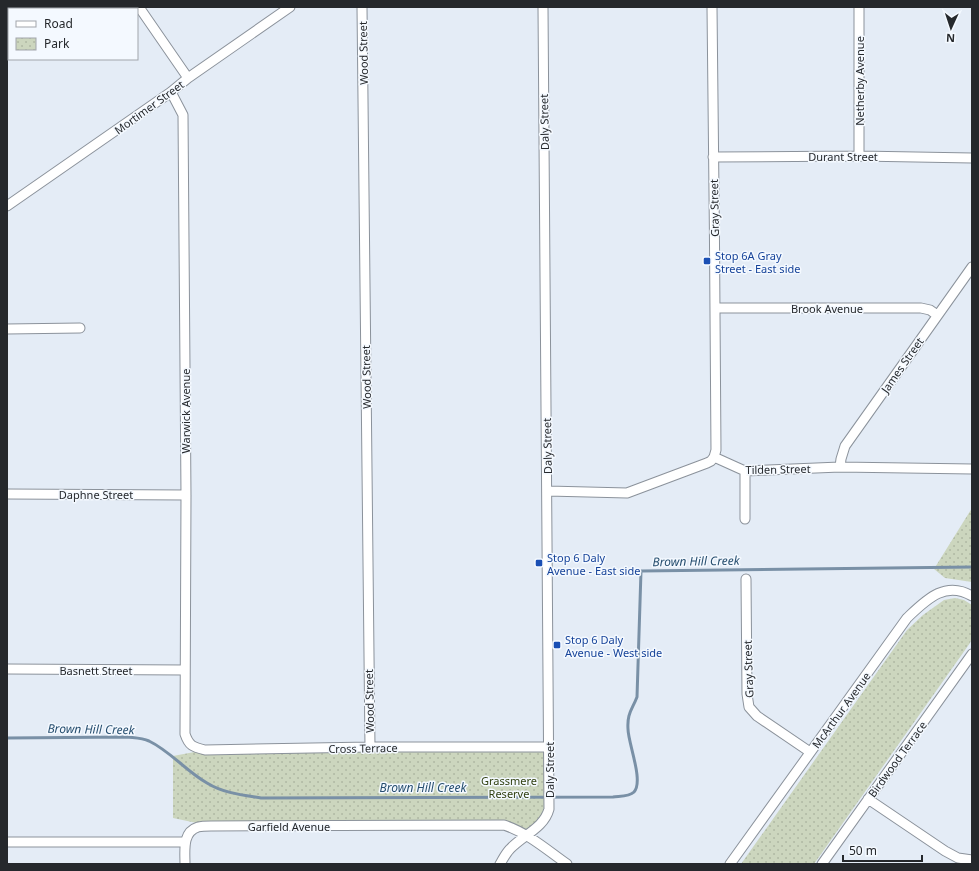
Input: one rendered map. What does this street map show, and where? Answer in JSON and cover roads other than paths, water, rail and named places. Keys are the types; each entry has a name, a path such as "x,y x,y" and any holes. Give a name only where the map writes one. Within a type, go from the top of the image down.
{"street":[{"path":"139,7 188,78"},
{"name":"Mortimer Street","path":"7,206 290,7"},
{"name":"Wood Street","path":"362,7 370,748"},
{"name":"Daly Street","path":"500,864 510,849 544,821 548,815 549,809 548,491 543,7"},
{"name":"Gray Street","path":"712,7 716,308 716,450 714,457"},
{"name":"Netherby Avenue","path":"859,7 859,156"},
{"name":"Warwick Avenue","path":"171,92 183,115 186,495 185,734"},
{"name":"Durant Street","path":"713,157 859,156 972,158"},
{"name":"James Street","path":"840,467 845,446 972,267"},
{"name":"Brook Avenue","path":"716,308 921,308 930,310 937,315"},
{"path":"7,329 80,328"},
{"path":"548,491 627,493 708,463 714,457"},
{"name":"Tilden Street","path":"714,457 745,472 840,467 972,469"},
{"path":"745,472 745,519"},
{"name":"Daphne Street","path":"7,494 186,495"},
{"name":"Gray Street","path":"746,579 747,694 749,706 757,716 810,752"},
{"name":"McArthur Avenue","path":"730,864 907,618 921,604 943,591 962,591 972,596"},
{"name":"Birdwood Terrace","path":"822,864 972,654"},
{"name":"Basnett Street","path":"7,670 185,670"},
{"name":"Cross Terrace","path":"185,734 188,742 194,748 205,750 549,747"},
{"path":"868,800 945,852 958,858 972,860"},
{"name":"Garfield Avenue","path":"185,842 191,831 198,827 211,826 504,824 527,835 567,864"},
{"path":"7,842 185,842 185,864"}],"waterway":[{"name":"Brown Hill Creek","path":"7,738 127,737 144,739 157,745 192,773 213,786 233,793 261,798 627,796 632,794 637,787 635,762 629,735 628,719 637,697 641,571 972,567"}],"place":[{"name":"Stop 6A Gray Street - East side","path":"707,261"},
{"name":"Stop 6 Daly Avenue - East side","path":"539,563"},
{"name":"Stop 6 Daly Avenue - West side","path":"557,645"}],"park label":[{"name":"Grassmere Reserve","path":"509,786"}]}
